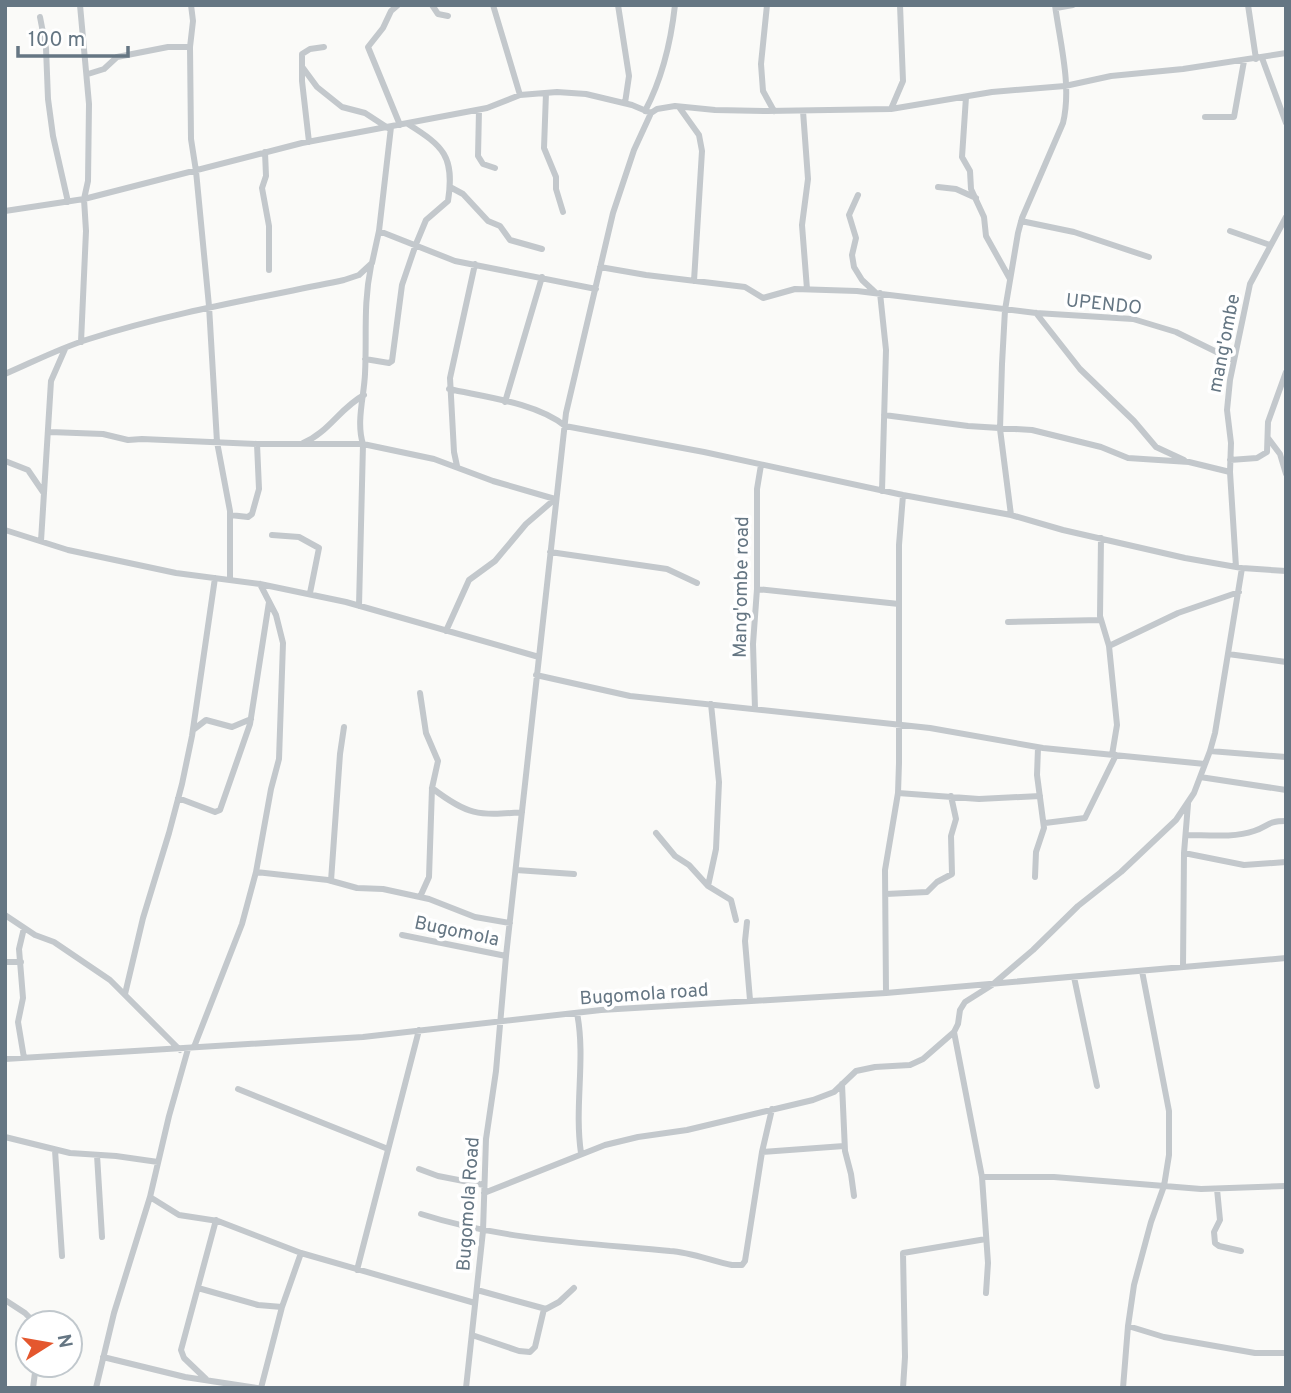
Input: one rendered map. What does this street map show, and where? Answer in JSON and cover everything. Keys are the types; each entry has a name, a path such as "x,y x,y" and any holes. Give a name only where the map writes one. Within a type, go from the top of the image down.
{"street":[{"path":"80,5 88,74 89,174 84,200 86,240 81,342"},
{"path":"191,5 191,139 209,306 217,443 230,514 230,580"},
{"path":"365,359 389,363 392,361 402,285 426,220 448,201 450,187 449,168 443,151 432,139 404,125 368,47 383,28 391,11 398,5"},
{"path":"432,5 438,14 448,16"},
{"path":"493,5 520,95"},
{"path":"618,5 629,75 625,103"},
{"name":"Bugomola Road","path":"466,1388 483,1231 486,1139 501,1023 506,956 566,413 607,233 648,112 671,32 675,5"},
{"path":"767,5 761,64 763,91 774,111"},
{"path":"891,109 903,81 900,5"},
{"path":"1011,515 1000,429 1006,310 1021,221 1066,112 1056,6 1073,5"},
{"path":"1248,5 1248,16 1259,58 1286,123"},
{"path":"40,17 46,48 53,136 68,202"},
{"path":"88,74 104,69 117,57 168,47 190,47"},
{"path":"309,142 302,66 304,51 324,47"},
{"path":"5,211 84,200 265,152 479,110 520,95 586,94 625,103 648,112 666,107 774,111 891,109 1286,53"},
{"path":"1206,117 1234,117 1244,61"},
{"path":"302,66 317,88 342,107 365,113 389,127"},
{"path":"546,93 544,145 556,177 556,189 563,212"},
{"path":"966,97 961,155 970,171 971,189 984,216 986,236 1010,279"},
{"path":"679,107 699,135 702,151 694,281"},
{"path":"479,110 479,160 495,168"},
{"path":"803,111 808,179 802,225 807,289"},
{"path":"359,606 364,305 379,231 389,127"},
{"path":"265,152 266,176 262,188 269,226 269,270"},
{"path":"450,187 463,194 488,221 500,226 510,240 542,249"},
{"path":"938,187 956,190 976,198"},
{"path":"858,195 849,215 856,238 852,259 856,273 878,293 886,349 882,491"},
{"name":"mang'ombe","path":"1189,802 1210,751 1239,592 1227,403 1233,360 1250,284 1286,217"},
{"path":"1021,221 1074,232 1149,257"},
{"path":"379,231 444,257 596,289"},
{"path":"1230,231 1270,245"},
{"path":"457,466 449,389 475,264"},
{"path":"5,374 81,342 209,306 345,280 359,275 371,266"},
{"name":"UPENDO","path":"600,267 745,287 763,298 790,290 807,289 878,293 1006,310 1133,319 1176,332 1233,360"},
{"path":"505,402 542,277"},
{"path":"1036,313 1080,369 1134,421 1156,447 1189,463"},
{"path":"41,541 52,376 66,348"},
{"path":"1230,460 1264,455 1269,448 1267,436 1271,411 1285,374"},
{"path":"449,389 551,415 565,426 1011,515 1101,538 1239,567 1286,571"},
{"path":"298,445 319,435 346,407 364,395"},
{"path":"884,415 1000,429 1026,429 1101,447 1133,459 1189,463 1230,472"},
{"path":"50,432 103,434 128,440 298,445 363,444 416,454 555,499"},
{"path":"1267,436 1280,454 1286,474"},
{"path":"230,514 249,517 252,514 259,489 257,444"},
{"path":"5,461 28,470 44,494"},
{"name":"Mang'ombe road","path":"755,709 753,644 757,589 757,489 761,465"},
{"path":"886,993 885,870 898,793 899,545 903,495"},
{"path":"446,631 469,580 495,561 526,524 555,499"},
{"path":"5,530 68,550 176,573 310,593 539,657"},
{"path":"272,535 299,537 319,548 310,593"},
{"path":"1045,823 1086,818 1114,755 1116,725 1109,646 1101,620 1101,538"},
{"path":"550,552 667,569 697,583"},
{"path":"125,994 148,899 178,799 193,730 215,578"},
{"path":"96,1388 191,1048 242,924 256,872 279,751 283,643 281,629 260,584"},
{"path":"757,589 899,604"},
{"path":"1109,646 1178,613 1239,592"},
{"path":"178,799 215,812 220,811 251,719 269,600"},
{"path":"1007,622 1101,620"},
{"path":"1228,654 1286,662"},
{"path":"536,675 612,693 966,733 1038,748 1205,764"},
{"path":"420,693 426,733 438,757 432,788 429,873 420,897"},
{"path":"708,886 716,847 719,782 711,704"},
{"path":"193,730 206,720 232,727 251,719"},
{"path":"331,881 344,727"},
{"path":"1035,877 1036,852 1045,823 1037,775 1038,748"},
{"path":"1210,751 1286,757"},
{"path":"1200,777 1286,790"},
{"path":"432,788 454,805 468,811 492,815 522,812"},
{"path":"898,793 979,799 1040,796"},
{"path":"886,894 927,892 937,882 952,874 951,836 956,819 951,796"},
{"path":"1182,967 1184,853 1189,802"},
{"path":"986,1293 988,1275 982,1177 954,1032 962,1005 992,985 1152,843 1183,812 1189,802"},
{"path":"1186,835 1252,832 1271,821 1286,821"},
{"path":"656,833 673,854 691,867 708,886 733,903 736,920"},
{"path":"1184,853 1244,865 1286,862"},
{"path":"516,870 574,874"},
{"path":"256,872 331,881 357,888 383,889 453,907 475,917 510,923"},
{"path":"5,915 110,980 180,1050"},
{"path":"747,922 745,941 750,1000"},
{"path":"24,928 19,948 23,998 19,1023 24,1058"},
{"name":"Bugomola","path":"402,935 506,956"},
{"path":"1286,958 1286,967"},
{"name":"Bugomola road","path":"5,1059 363,1037 577,1013 992,985 1286,958"},
{"path":"5,962 21,962"},
{"path":"1123,1388 1134,1285 1143,1248 1164,1186 1169,1155 1169,1111 1142,971"},
{"path":"1074,977 1097,1086"},
{"path":"577,1013 581,1035 577,1105 581,1153"},
{"path":"357,1270 419,1030"},
{"path":"484,1194 581,1153 624,1139 688,1130 819,1098 836,1091 859,1070 916,1063 931,1055 954,1032"},
{"path":"842,1084 844,1146 854,1196"},
{"path":"238,1089 388,1149"},
{"path":"421,1214 483,1231 559,1242 671,1251 742,1265 745,1261 762,1152 772,1109"},
{"path":"5,1137 55,1150 158,1162"},
{"path":"762,1152 844,1146"},
{"path":"55,1150 62,1256"},
{"path":"97,1155 102,1237"},
{"path":"419,1169 445,1178 484,1185"},
{"path":"982,1177 1054,1177 1217,1189 1286,1186"},
{"path":"1217,1189 1220,1220 1214,1232 1215,1243 1241,1251"},
{"path":"150,1197 176,1214 216,1220 301,1253 475,1303"},
{"path":"206,1379 182,1353 189,1317 216,1220"},
{"path":"904,1388 902,1254 906,1251 986,1238"},
{"path":"103,1357 259,1388 282,1307 301,1253"},
{"path":"198,1287 258,1305 282,1307"},
{"path":"477,1290 544,1309 556,1304 574,1288"},
{"path":"5,1300 21,1309"},
{"path":"472,1335 519,1351 530,1352 535,1347 544,1309"},
{"path":"1128,1326 1164,1337 1255,1353 1286,1353"}]}
